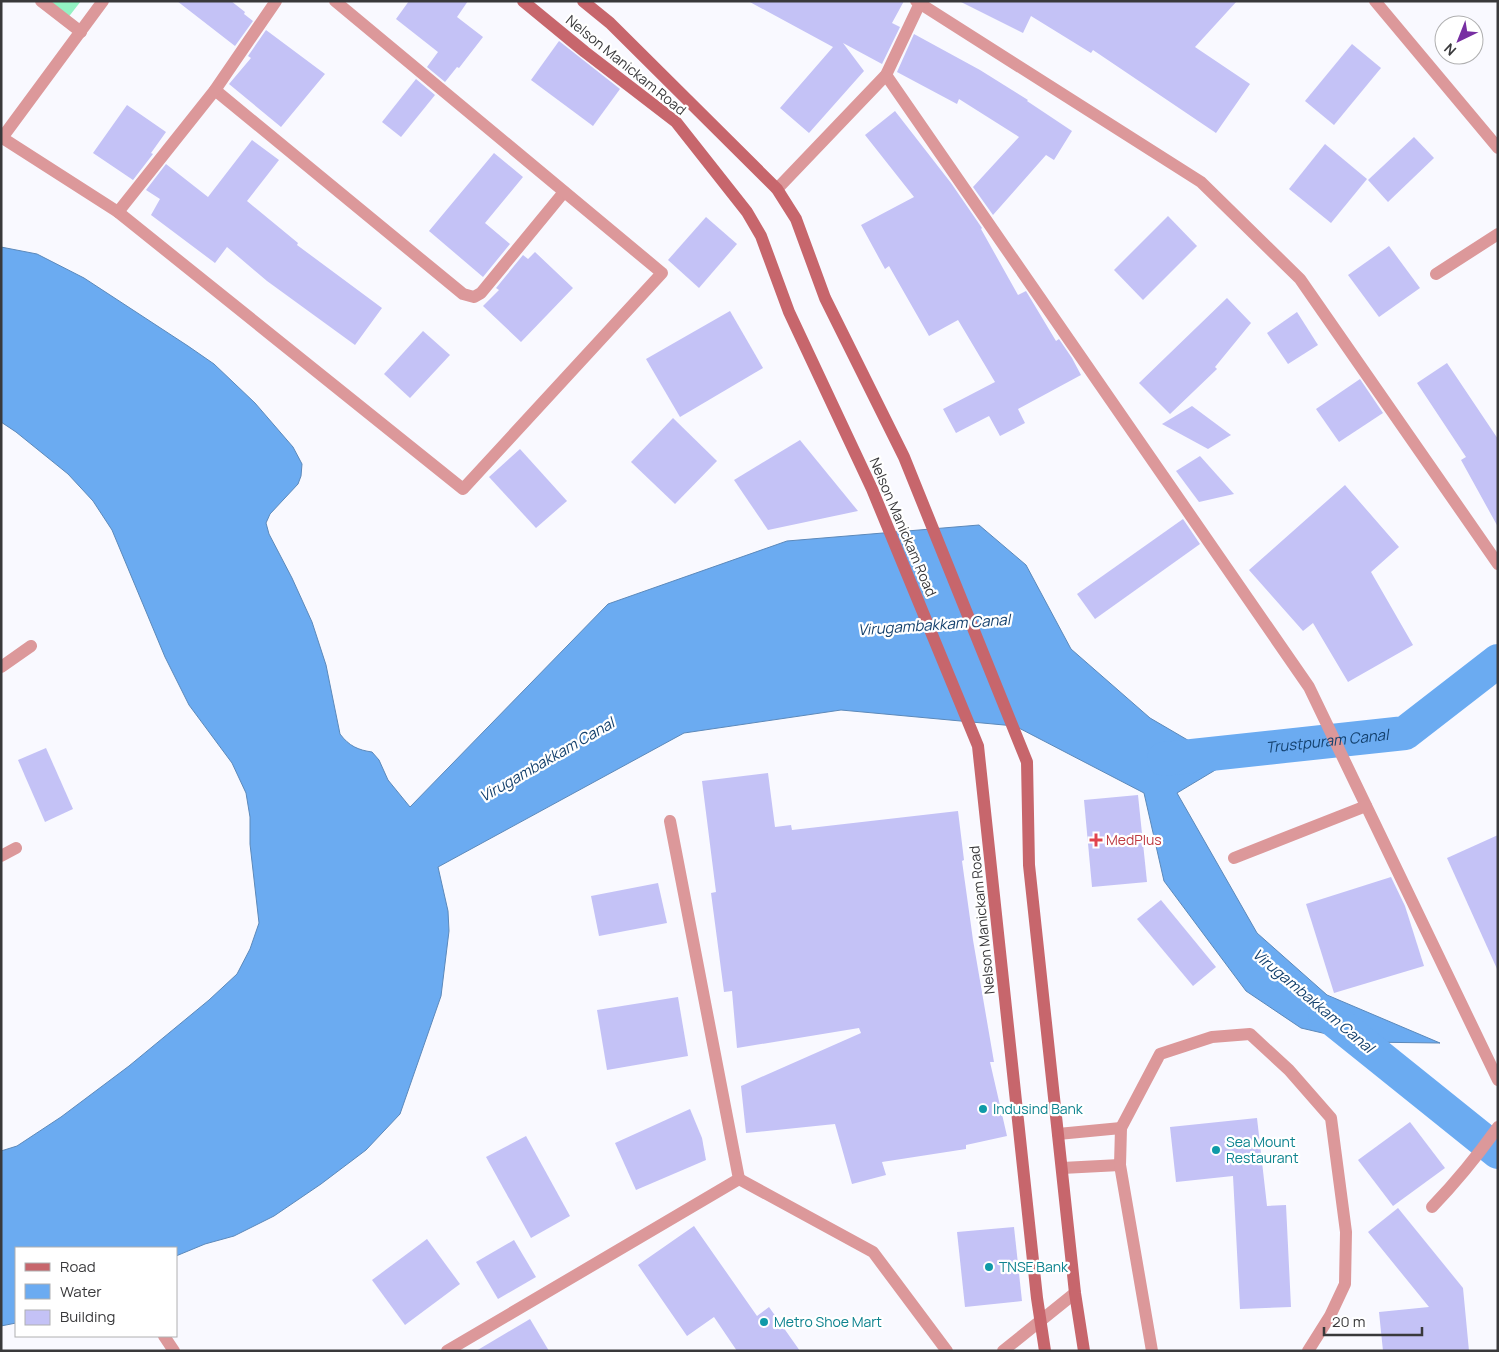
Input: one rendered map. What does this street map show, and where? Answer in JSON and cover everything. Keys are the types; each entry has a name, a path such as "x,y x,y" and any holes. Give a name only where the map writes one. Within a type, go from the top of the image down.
{"main road":[{"name":"Nelson Manickam Road","path":"524,1 585,52 676,122 747,212 761,236 789,312 872,490 978,746 1040,1321 1045,1351"},
{"name":"Nelson Manickam Road","path":"583,1 610,23 777,188 796,219 825,298 904,457 1026,762 1029,865 1084,1351"}],"street":[{"path":"41,1 81,32"},
{"path":"103,1 2,138 118,212 463,489 662,273 335,1"},
{"path":"118,212 215,90 276,1"},
{"path":"1375,1 1498,148"},
{"path":"777,188 886,75 919,2 1208,188 1300,279 1498,564"},
{"path":"886,75 1309,688 1498,1080"},
{"path":"215,90 464,294 474,297 481,293 564,192"},
{"path":"1436,274 1498,234"},
{"path":"1,667 31,646"},
{"path":"1234,858 1366,806"},
{"path":"670,821 740,1180"},
{"path":"1,856 16,848"},
{"path":"1152,1351 1120,1165 1121,1128 1160,1054 1212,1037 1250,1034 1289,1070 1331,1118 1346,1232 1345,1284 1330,1316 1308,1351"},
{"path":"1432,1207 1480,1152 1498,1127"},
{"path":"1058,1134 1121,1128"},
{"path":"1062,1168 1120,1165"},
{"path":"447,1351 740,1180"},
{"path":"740,1180 873,1252 946,1351"},
{"path":"1003,1351 1076,1292"},
{"path":"165,1337 174,1351"}],"green space":[{"path":"45,1 81,1 67,19"}],"water":[{"path":"1,247 37,254 84,278 214,364 255,403 293,447 302,464 298,484 270,514 266,523 269,534 312,622 326,665 340,734 354,747 372,752 379,760 388,780 410,807 608,604 787,541 979,525 1026,565 1071,649 1150,718 1227,763 1177,793 1257,933 1327,995 1440,1043 1361,1042 1301,1028 1246,991 1164,881 1144,793 1015,726 841,710 684,733 438,867 448,911 449,931 441,996 400,1114 366,1150 274,1216 234,1236 205,1244 178,1255 178,1247 15,1247 15,1323 1,1326 1,1151 17,1146 61,1117 129,1066 209,1000 237,974 250,949 259,923 250,844 250,817 246,793 232,763 189,705 165,657 112,530 93,501 68,474 1,422"}],"building":[{"path":"177,1 231,1 253,21 235,46"},
{"path":"409,1 468,1 457,17 483,37 459,68 457,67 445,82 427,67 438,52 396,19"},
{"path":"748,1 904,1 892,23 900,27 882,64 843,43 864,71 809,133 780,108 833,47"},
{"path":"959,1 1237,1 1195,47 1250,84 1216,133 1093,50 1091,53 1031,16 1023,33"},
{"path":"266,30 325,74 281,127 229,84 251,58 248,56"},
{"path":"914,34 980,70 1028,100 1072,131 1054,160 1046,155 993,215 973,187 1019,137 959,99 957,104 897,72"},
{"path":"559,41 620,89 593,126 531,80"},
{"path":"1352,44 1381,68 1334,125 1305,101"},
{"path":"416,79 435,95 401,137 382,122"},
{"path":"127,105 166,132 151,153 153,154 133,180 93,153"},
{"path":"895,111 951,183 982,228 1018,295 1026,291 1056,341 1059,339 1081,375 1018,409 1025,423 1000,436 989,416 956,433 943,409 995,382 958,320 929,336 889,266 885,269 861,225 914,197 865,135"},
{"path":"1414,137 1434,158 1388,202 1368,180"},
{"path":"252,140 279,160 247,201 298,243 297,245 382,308 355,345 267,281 227,247 215,263 151,215 160,199 146,190 166,164 208,197"},
{"path":"1325,144 1367,179 1331,223 1289,189"},
{"path":"494,153 523,177 485,223 510,244 483,277 429,231"},
{"path":"1168,216 1197,246 1143,300 1114,270"},
{"path":"706,217 737,244 699,288 668,260"},
{"path":"1389,246 1420,288 1379,317 1348,275"},
{"path":"535,252 573,288 521,342 483,306 499,290 496,288 523,255 528,259"},
{"path":"1227,298 1251,323 1215,367 1217,369 1170,414 1139,383"},
{"path":"730,311 763,368 680,417 646,359"},
{"path":"1297,312 1318,345 1288,364 1267,333"},
{"path":"423,331 450,355 410,398 384,374"},
{"path":"1447,363 1498,439 1498,527 1461,460 1466,457 1417,383"},
{"path":"1360,379 1383,413 1339,442 1316,409"},
{"path":"1192,406 1231,435 1208,449 1162,424"},
{"path":"673,418 717,461 675,504 631,462"},
{"path":"800,440 858,511 768,530 734,480"},
{"path":"520,449 567,501 536,528 489,477"},
{"path":"1200,456 1234,494 1199,502 1176,471"},
{"path":"1345,485 1399,547 1371,572 1413,645 1348,682 1313,623 1303,631 1249,570"},
{"path":"1183,519 1200,544 1095,619 1077,594"},
{"path":"46,748 73,809 45,822 18,760"},
{"path":"768,773 775,827 791,825 792,830 958,811 964,860 962,861 973,940 994,1062 990,1062 1007,1136 966,1145 966,1149 882,1162 886,1175 852,1184 835,1124 746,1133 741,1086 861,1033 859,1028 737,1048 732,991 724,992 711,893 716,892 702,781"},
{"path":"1138,795 1147,882 1092,887 1084,800"},
{"path":"1498,835 1498,971 1447,858"},
{"path":"1391,877 1405,906 1424,966 1334,993 1306,904"},
{"path":"658,883 667,923 599,936 591,896"},
{"path":"1161,900 1216,967 1193,986 1137,919"},
{"path":"678,997 688,1056 607,1070 597,1010"},
{"path":"690,1109 702,1138 706,1160 636,1190 615,1143"},
{"path":"1257,1118 1267,1206 1286,1205 1291,1307 1240,1309 1233,1176 1176,1182 1170,1127"},
{"path":"1410,1122 1445,1168 1393,1206 1358,1160"},
{"path":"526,1136 570,1216 531,1238 486,1157"},
{"path":"1398,1208 1463,1288 1469,1351 1383,1351 1379,1312 1429,1307 1368,1232"},
{"path":"694,1226 757,1316 769,1307 800,1351 737,1351 714,1317 687,1336 638,1265"},
{"name":"TNSE Bank","path":"1014,1227 1022,1301 965,1307 957,1232"},
{"path":"427,1239 460,1284 405,1325 372,1280"},
{"path":"514,1240 536,1277 498,1299 476,1262"},
{"path":"530,1319 549,1351 476,1351"}],"waterway":[{"name":"Trustpuram Canal","path":"1164,759 1405,733 1498,661"},
{"name":"Virugambakkam Canal","path":"1325,1013 1498,1152"}],"place":[{"name":"MedPlus","path":"1096,840"},
{"name":"Indusind Bank","path":"983,1109"},
{"name":"Sea Mount Restaurant","path":"1216,1150"},
{"name":"TNSE Bank","path":"989,1267"},
{"name":"Metro Shoe Mart","path":"764,1322"}]}
